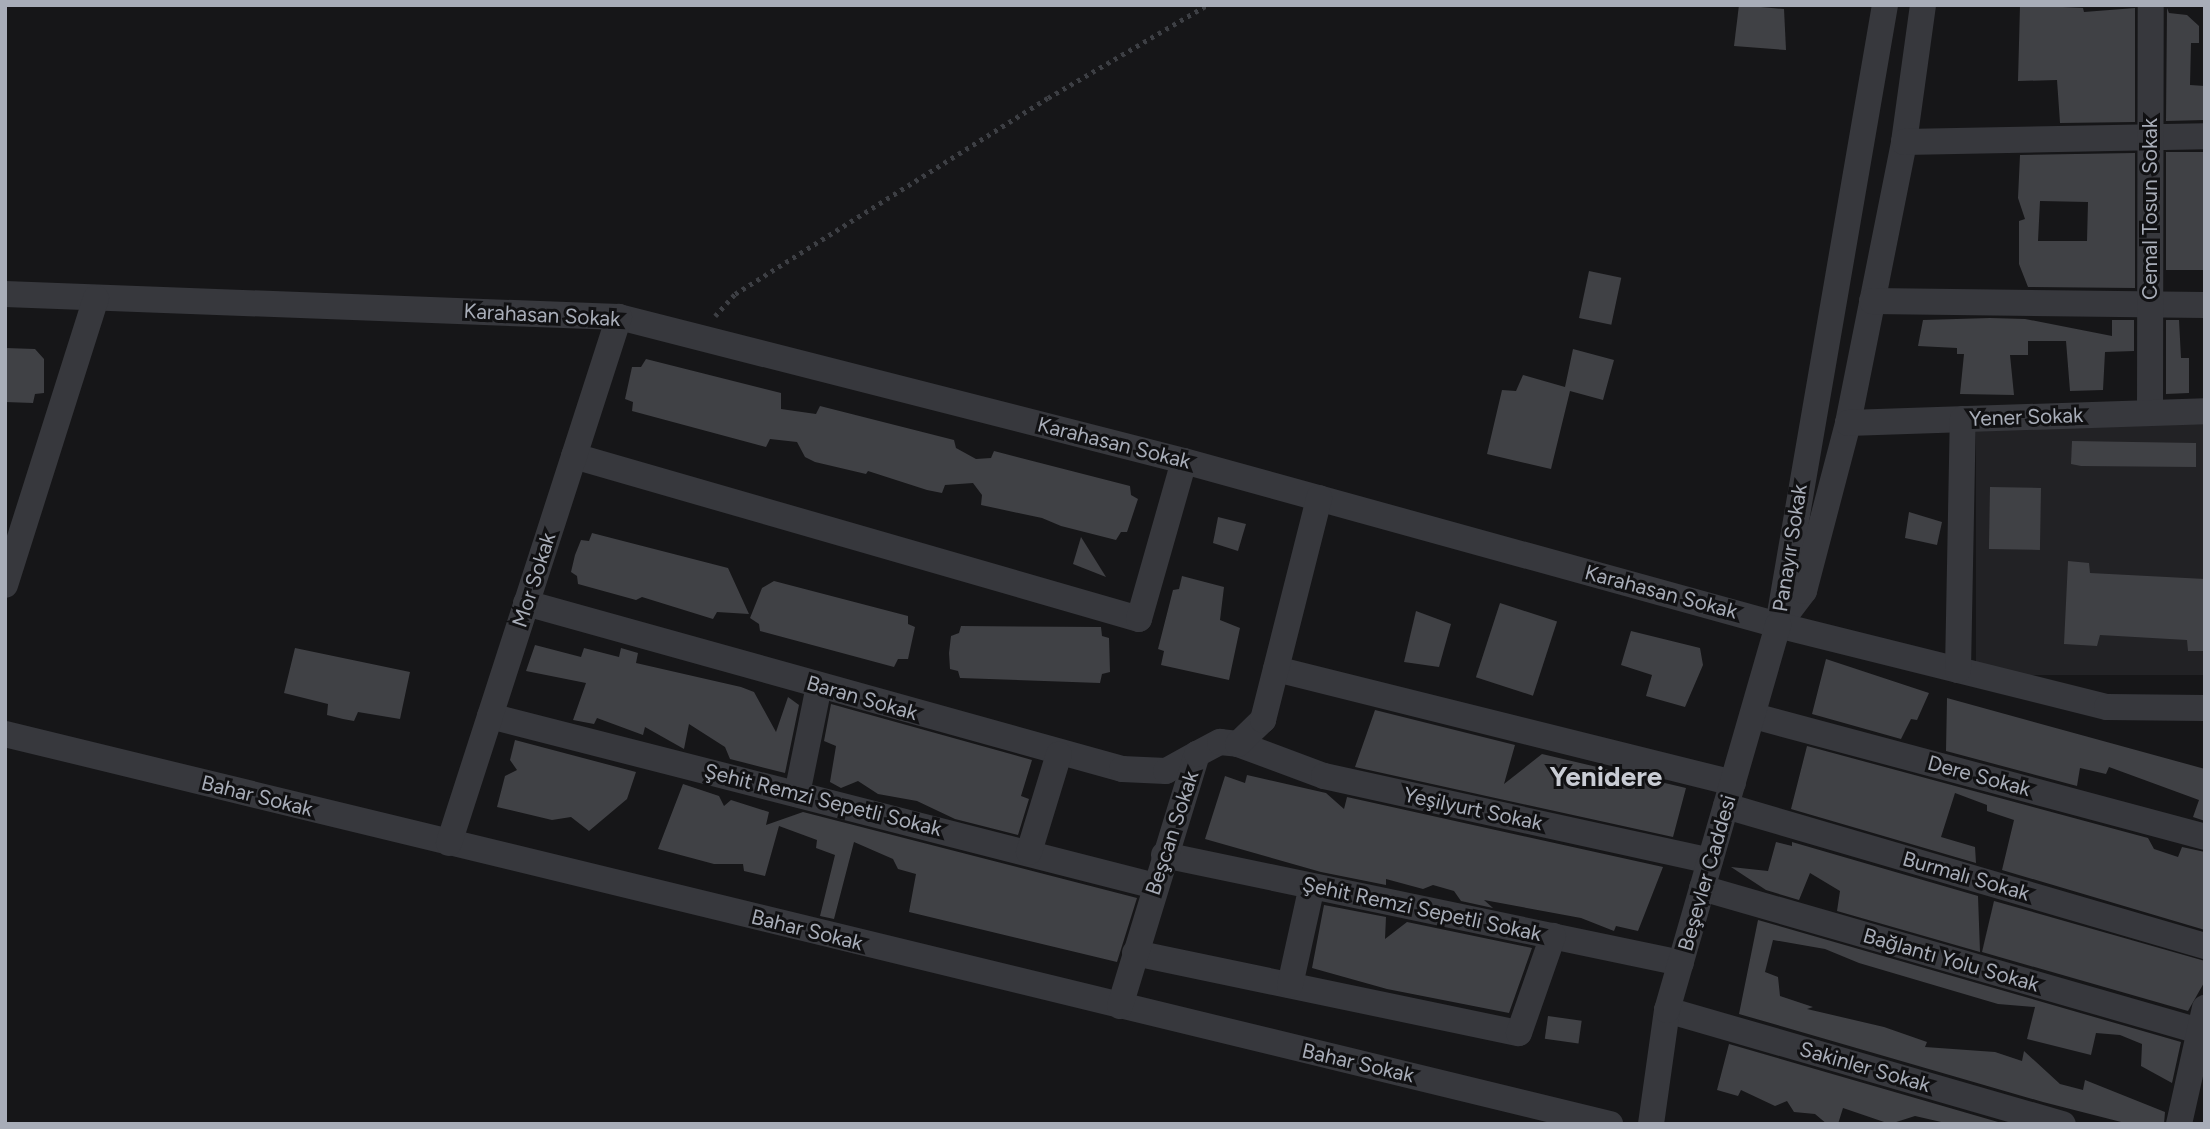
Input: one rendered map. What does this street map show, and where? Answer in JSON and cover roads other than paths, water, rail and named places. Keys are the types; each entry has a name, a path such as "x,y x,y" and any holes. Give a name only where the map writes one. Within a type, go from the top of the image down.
{"street":[{"name":"Panayır Sokak","path":"1778,625 1885,5"},
{"name":"Panayır Sokak","path":"1778,625 1804,591 1848,423 1904,142 1923,5"},
{"name":"Cemal Tosun Sokak","path":"2150,412 2151,5"},
{"path":"1904,142 2205,136"},
{"name":"Karahasan Sokak","path":"5,295 619,317 1184,461 1778,625 2107,707 2205,708"},
{"path":"5,585 17,519 96,298"},
{"path":"1872,302 2205,305"},
{"name":"Mor Sokak","path":"449,843 619,317"},
{"name":"Yener Sokak","path":"1848,423 2205,411"},
{"path":"1958,670 1963,419"},
{"path":"574,456 1139,619 1184,461"},
{"path":"1238,744 1263,720 1319,498"},
{"name":"Baran Sokak","path":"526,603 1059,754 1122,769 1166,771 1197,754"},
{"name":"Beşevler Caddesi","path":"1651,1124 1667,1010 1754,716 1778,625"},
{"name":"Burmalı Sokak","path":"1276,669 1730,794 2205,946"},
{"path":"797,794 818,686"},
{"name":"Şehit Remzi Sepetli Sokak","path":"490,716 1155,886"},
{"name":"Dere Sokak","path":"1754,716 2205,837"},
{"name":"Bahar Sokak","path":"8,733 449,843 1610,1124"},
{"name":"Beşcan Sokak","path":"1120,1006 1197,754 1220,742 1238,744"},
{"name":"Yeşilyurt Sokak","path":"1238,744 1324,776 1710,861"},
{"path":"1029,852 1059,754"},
{"name":"Şehit Remzi Sepetli Sokak","path":"1164,855 1681,963"},
{"path":"1290,985 1312,886"},
{"name":"Bağlantı Yolu Sokak","path":"1702,888 2203,1017"},
{"path":"1135,953 1519,1033 1552,936"},
{"name":"Sakinler Sokak","path":"1667,1010 2063,1124"},
{"path":"2184,1123 2203,1017"}],"district":[{"name":"Yenidere","path":"1606,776"}]}
